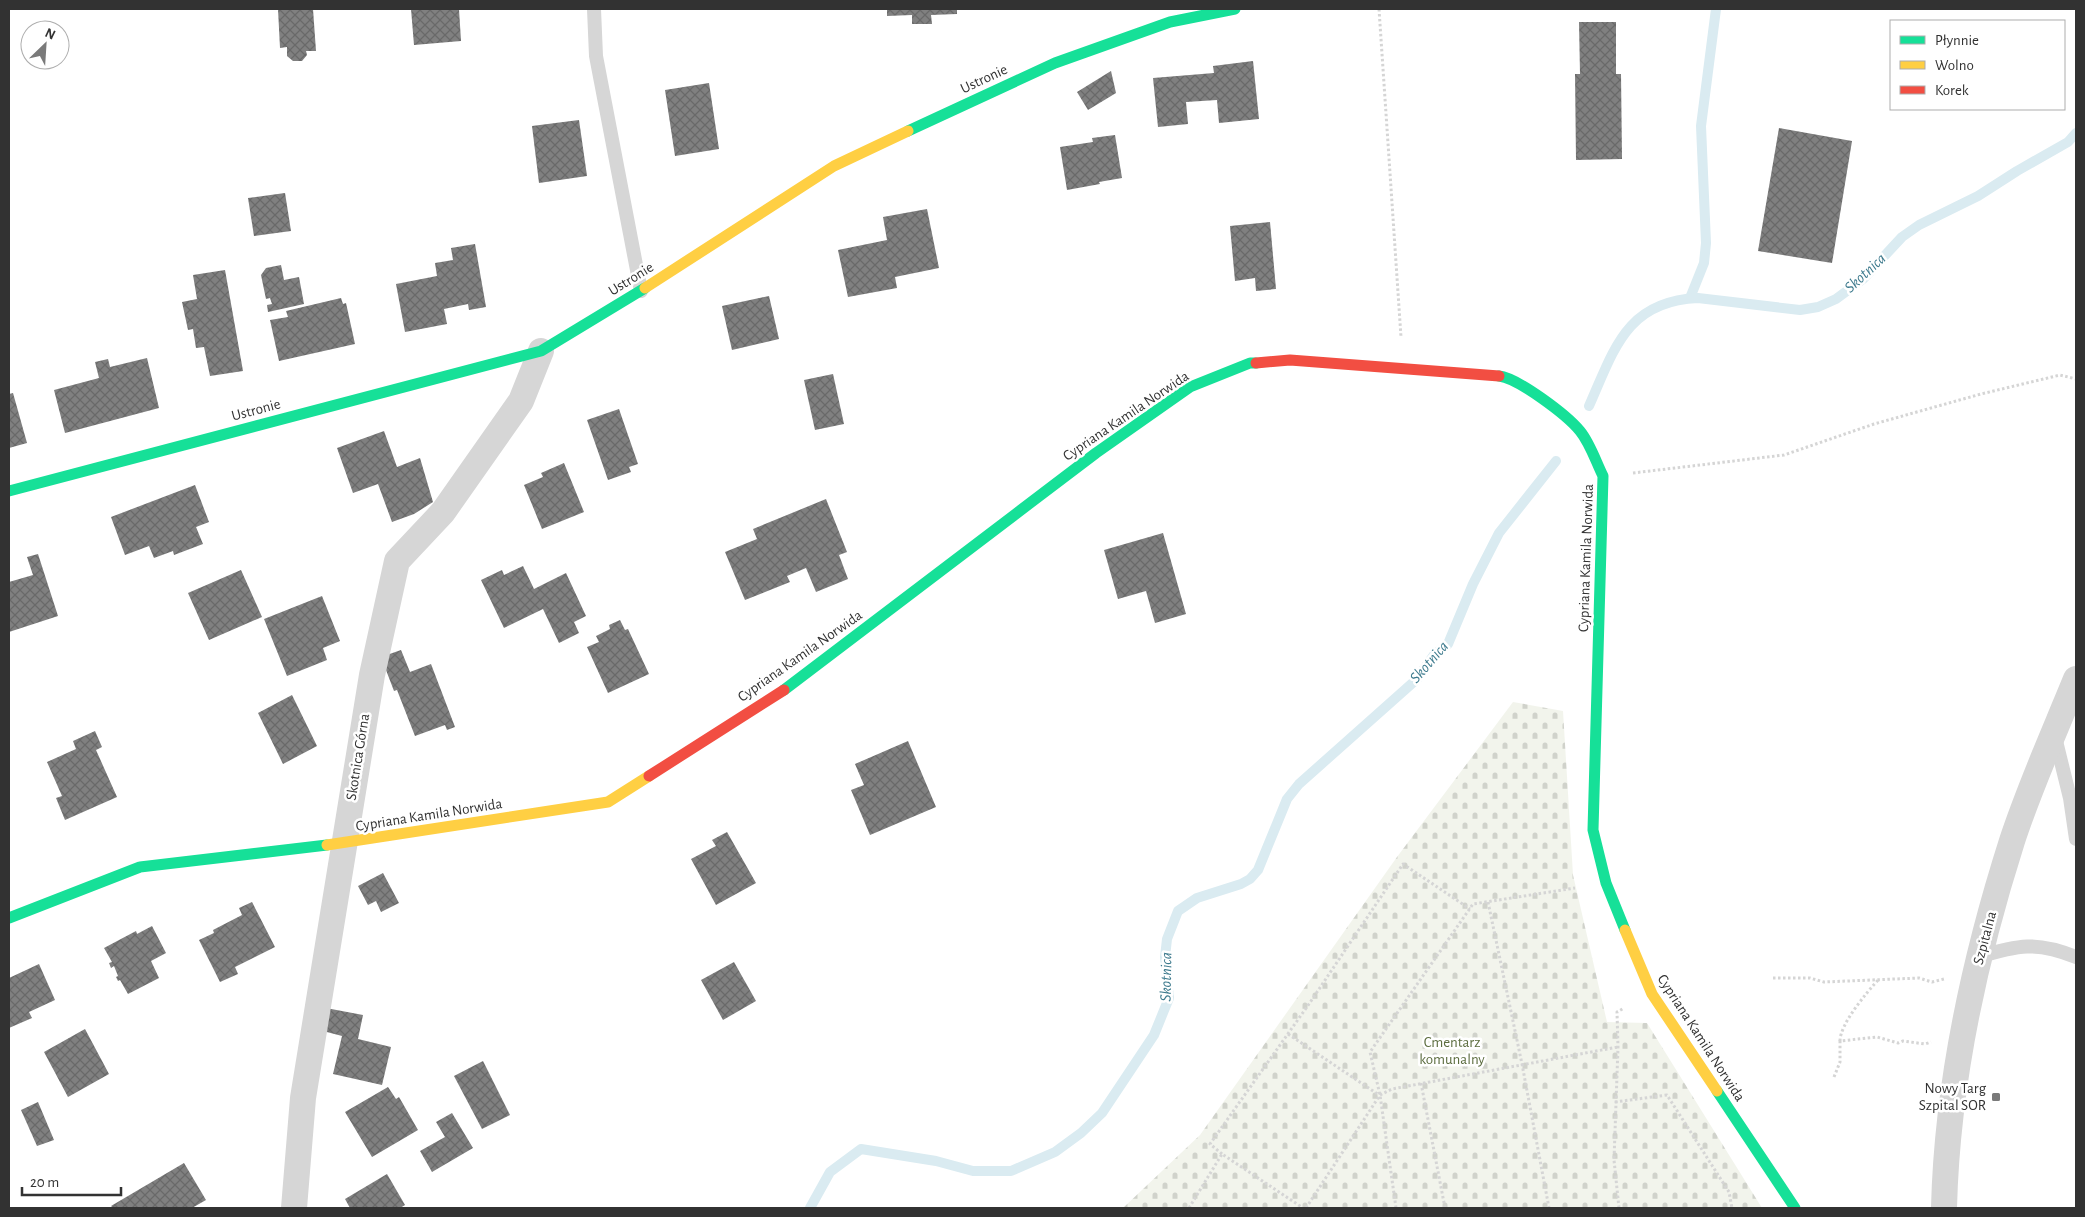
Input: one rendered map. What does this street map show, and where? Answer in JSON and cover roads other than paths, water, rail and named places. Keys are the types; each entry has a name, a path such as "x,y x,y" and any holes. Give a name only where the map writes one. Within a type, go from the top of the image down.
{"street":[{"name":"Ustronie","path":"9,492 541,350 641,291 843,162 1055,63 1170,22 1235,9"},
{"name":"Skotnica Górna","path":"294,1208 303,1098 372,675 397,561 443,512 521,401 541,350"},
{"name":"Cypriana Kamila Norwida","path":"9,918 140,867 344,843 608,802 796,682 1096,453 1190,388 1250,364 1290,360 1508,377 1550,406 1580,431 1603,476 1593,830 1606,883 1652,994 1795,1208"},
{"name":"Szpitalna","path":"1944,1208 1946,1149 1954,1081 1978,957 2013,840 2076,679"}],"lane":[{"path":"594,9 596,56 641,291"},
{"path":"2054,734 2070,798 2076,838"},
{"path":"1978,957 2013,947 2039,946 2076,957"}],"waterway":[{"path":"1690,298 1704,263 1706,243 1701,126 1716,9"},
{"name":"Skotnica","path":"1589,406 1615,348 1638,319 1654,308 1674,301 1698,298 1800,310 1818,307 1836,299 1863,279 1902,237 1919,225 1978,196 2068,142 2076,133"},
{"name":"Skotnica","path":"810,1208 830,1172 861,1149 936,1161 973,1171 1011,1171 1055,1152 1081,1133 1102,1113 1154,1035 1169,998 1165,957 1167,939 1178,911 1197,898 1241,884 1250,879 1258,870 1287,799 1299,784 1417,679 1434,655 1448,644 1473,584 1499,533 1556,461"}],"place":[{"name":"Nowy Targ Szpital SOR","path":"1996,1097"}],"park label":[{"name":"Cmentarz komunalny","path":"1452,1050"}]}
